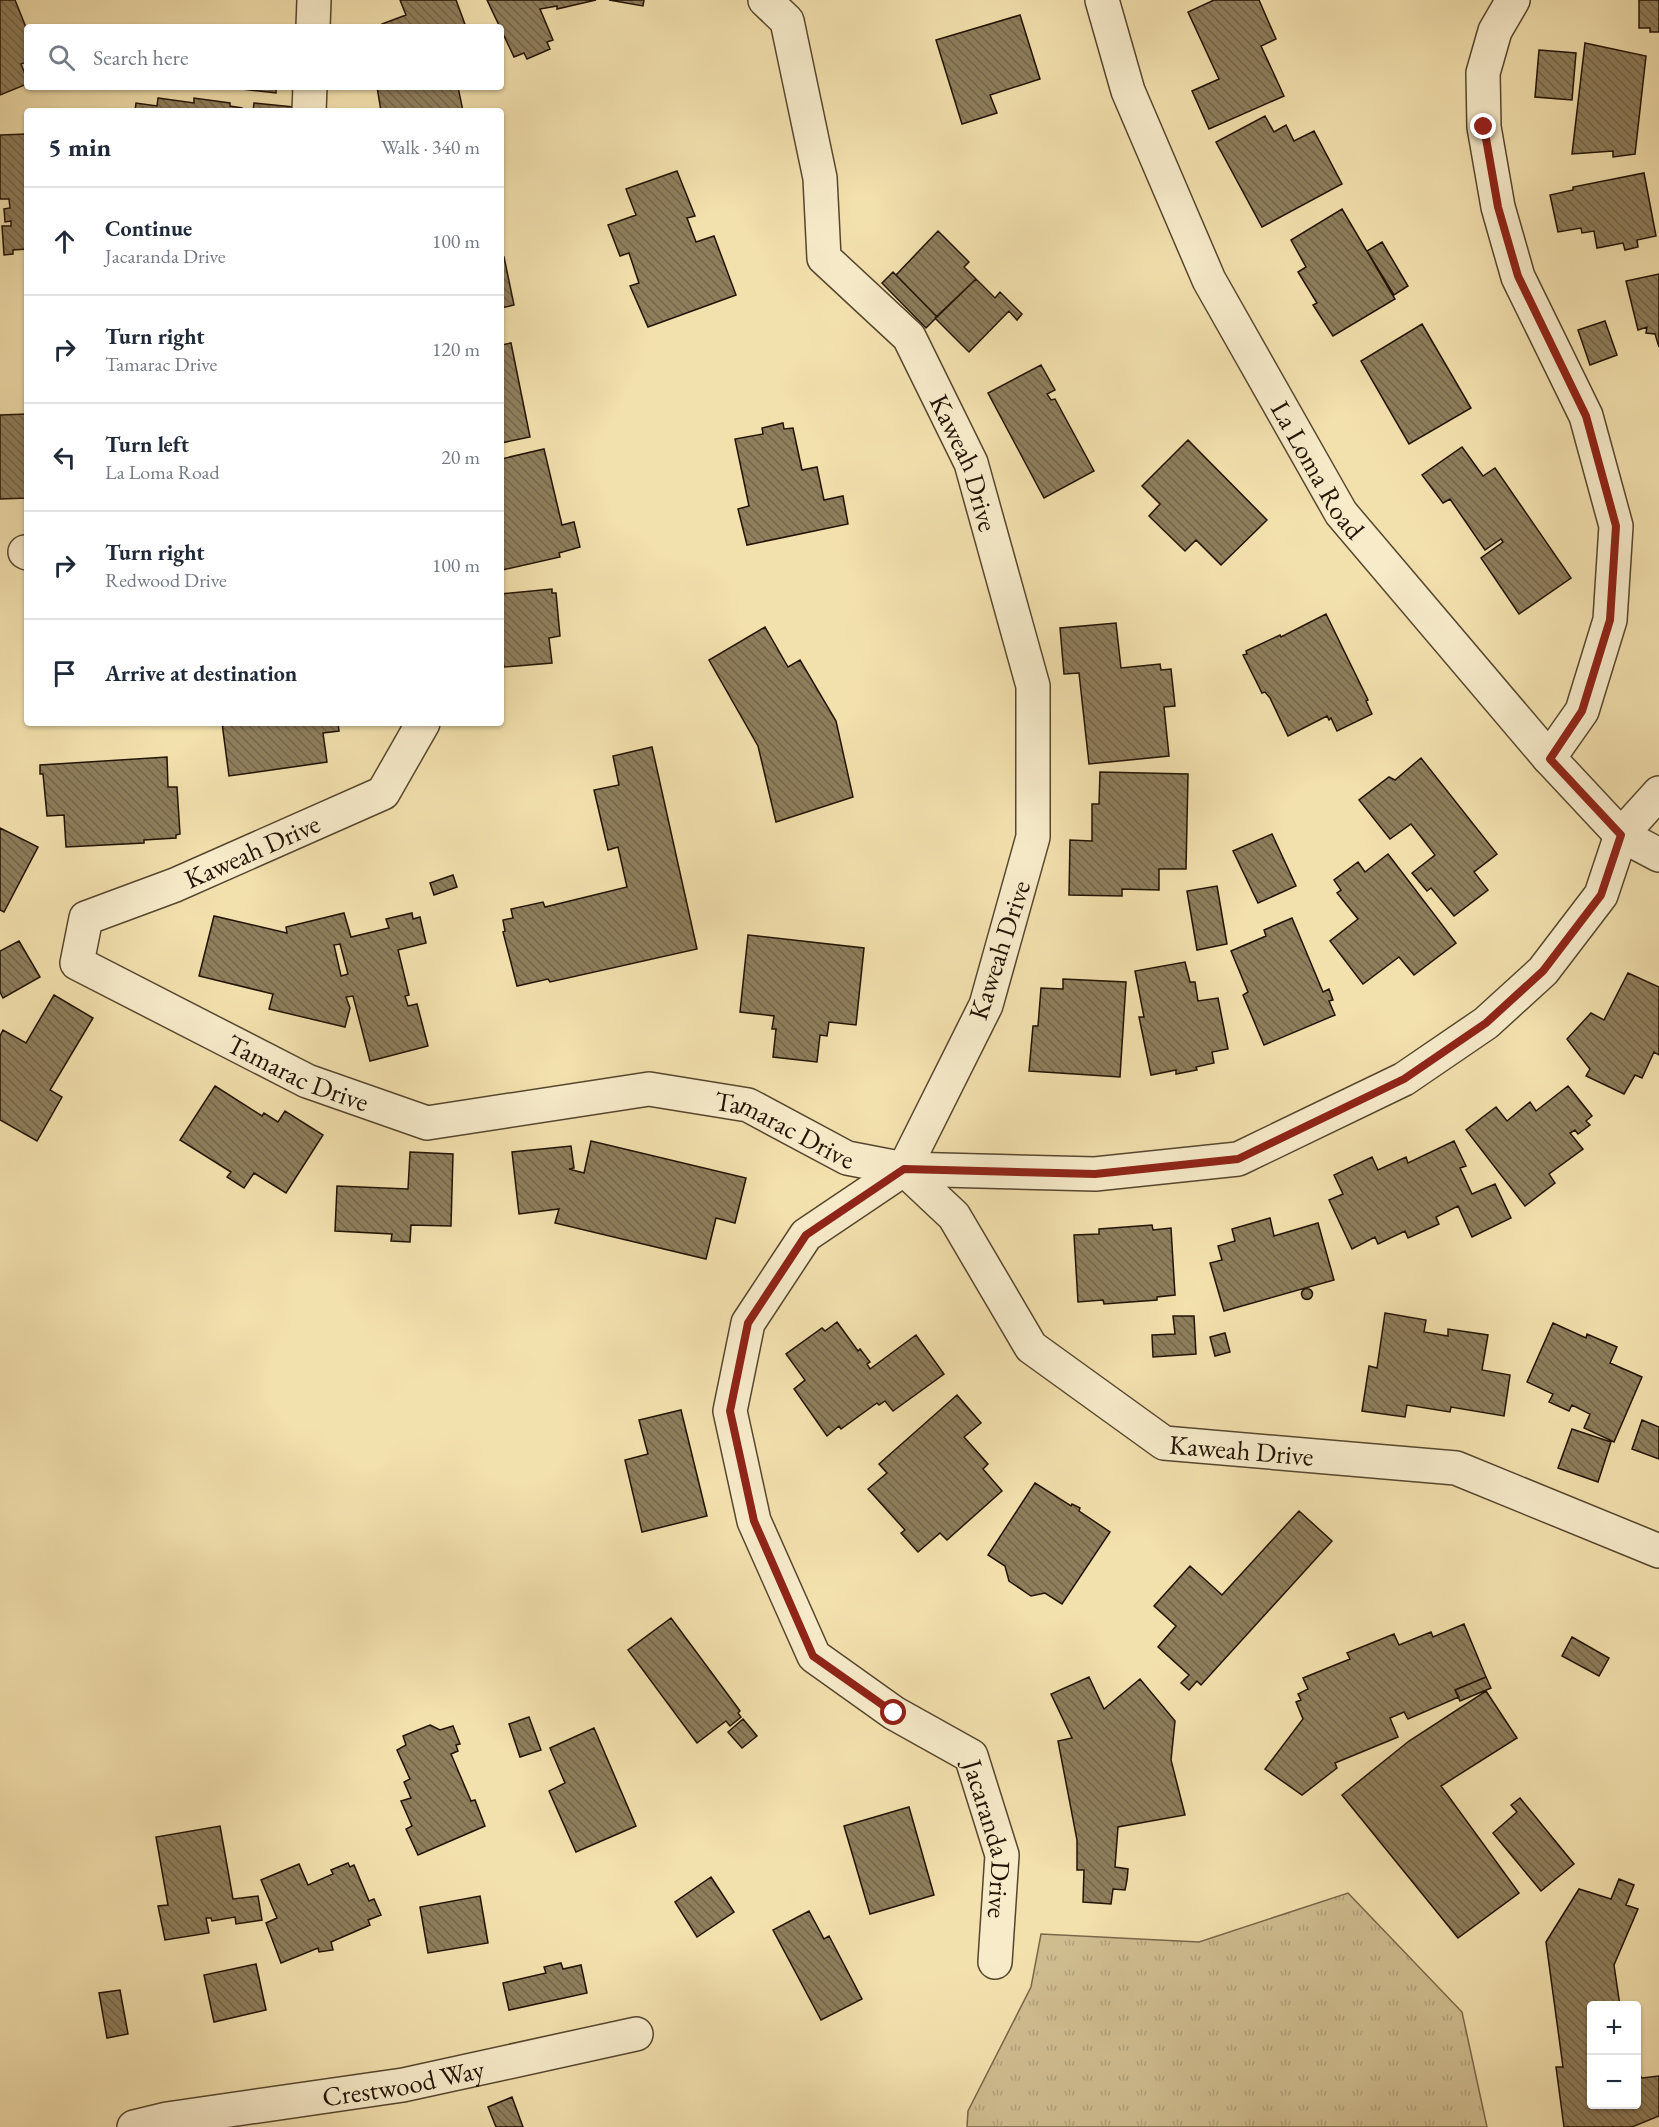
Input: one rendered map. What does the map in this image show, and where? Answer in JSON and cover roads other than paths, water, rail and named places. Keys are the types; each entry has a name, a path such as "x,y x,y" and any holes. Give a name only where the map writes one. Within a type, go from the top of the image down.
{"street":[{"path":"313,24 314,0"},
{"name":"Kaweah Drive","path":"765,0 787,21 820,178 824,258 909,337 961,442 971,463 1033,686 1033,837 986,1005 904,1169 954,1216 1031,1347 1164,1443 1456,1468 1659,1551"},
{"name":"La Loma Road","path":"1102,0 1128,91 1209,280 1341,513 1550,759 1621,835 1659,855"},
{"path":"1514,0 1495,31 1483,73 1484,127 1498,207 1518,276 1586,416 1616,526 1610,620 1582,711 1550,759"},
{"path":"309,108 310,90"},
{"name":"Kaweah Drive","path":"77,963 86,918 175,885 383,793 421,726"},
{"name":"Tamarac Drive","path":"77,963 307,1081 427,1123 649,1089 748,1105 847,1158 904,1169 1095,1174 1238,1159 1404,1079 1486,1023 1543,971 1601,895 1621,835 1659,793"},
{"name":"Jacaranda Drive","path":"904,1169 806,1235 748,1323 730,1411 754,1521 813,1656 894,1713 971,1756 1002,1855 995,1962"},
{"name":"Crestwood Way","path":"134,2127 167,2119 403,2085 636,2034"}]}
